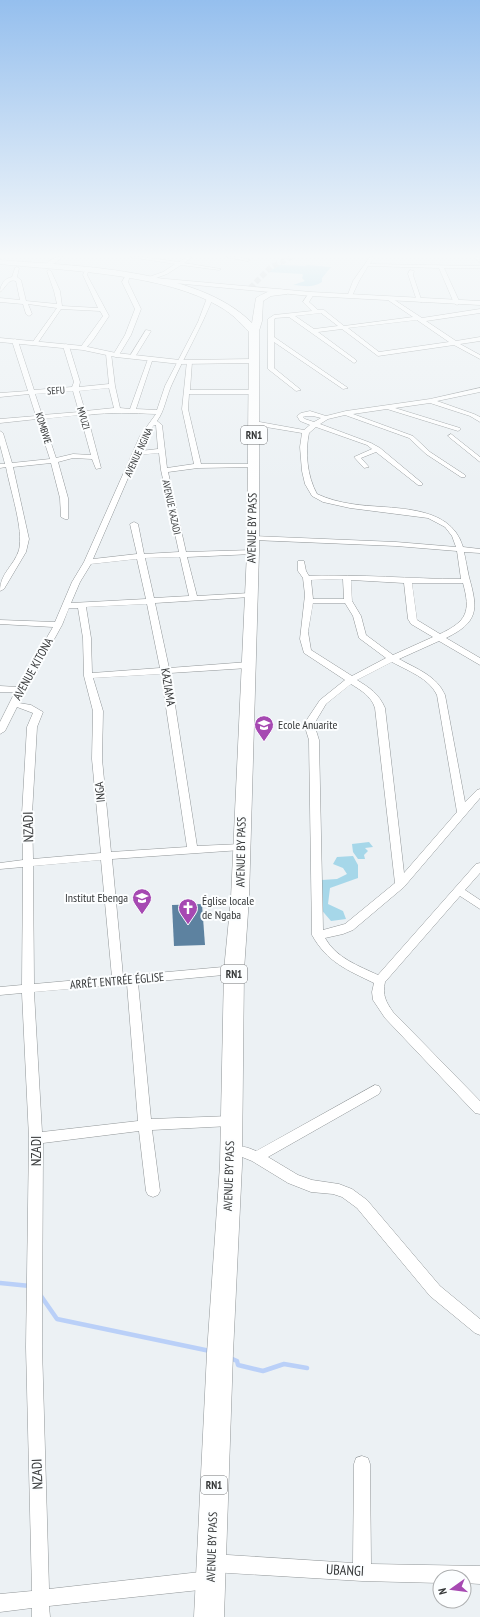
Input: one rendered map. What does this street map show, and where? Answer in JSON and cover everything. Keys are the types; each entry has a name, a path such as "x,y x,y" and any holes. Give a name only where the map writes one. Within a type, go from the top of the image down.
{"highway":[{"name":"AVENUE BY PASS","path":"209,1617 210,1571 231,1165 230,1121 234,970 240,898 250,595 253,552 254,332"}],"street":[{"path":"35,343 42,332"},
{"path":"83,348 95,332"},
{"path":"117,410 112,386 113,354 129,332"},
{"path":"133,356 147,332"},
{"name":"AVENUE NGINA","path":"66,606 76,582 88,562 143,436 160,412 168,386 194,332"},
{"path":"272,332 271,369 298,390"},
{"path":"316,332 354,360"},
{"path":"348,332 378,354 480,339"},
{"path":"440,332 480,357"},
{"path":"272,338 345,388"},
{"path":"0,340 83,348 113,354 180,362 254,361"},
{"name":"KOMBWE","path":"15,341 41,417 54,461 64,498 65,517"},
{"name":"MVUZI","path":"66,346 77,382 75,389 98,468"},
{"path":"132,412 151,359"},
{"path":"189,362 185,409 198,466"},
{"name":"SEFU","path":"0,395 112,386"},
{"path":"254,423 305,432 326,418 346,413 430,401 480,390"},
{"path":"186,392 254,392"},
{"path":"470,392 480,395"},
{"path":"430,401 472,415 480,420"},
{"path":"387,408 458,429"},
{"path":"0,421 117,410 132,412 160,412"},
{"path":"326,418 309,413 304,413 300,416 302,420 359,440 378,449 420,484"},
{"path":"346,413 406,434 420,444 428,453 463,476"},
{"name":"AVENUE KAZADI","path":"151,423 157,423 160,425 161,451 164,470 193,598"},
{"path":"305,432 303,440 308,482 314,495 343,506 404,511 428,516 440,521 455,532 471,602 470,613 466,622 439,638 352,680 326,698 316,709 309,724 314,740 318,935 322,943 345,964 380,981"},
{"path":"0,433 25,534 25,546 0,589"},
{"path":"451,436 480,460"},
{"path":"366,467 357,456 378,449"},
{"path":"136,453 161,451"},
{"path":"0,466 54,461 73,456 95,457"},
{"path":"164,470 198,466 253,466"},
{"name":"KAZIAMA","path":"134,524 166,671 193,851"},
{"path":"252,538 396,544 480,551"},
{"path":"88,562 140,556 253,552"},
{"path":"301,563 302,572 307,578 309,601 306,609 304,645 307,651 371,693 377,700 380,708 400,884"},
{"path":"307,578 465,581"},
{"path":"347,578 348,601 357,616 362,636 393,659 427,678 437,686 441,695 462,811"},
{"path":"408,581 412,619 414,622 480,662"},
{"path":"66,606 250,595"},
{"path":"309,601 348,601"},
{"name":"INGA","path":"82,605 87,638 88,676 98,711 97,759 118,981"},
{"name":"AVENUE KITONA","path":"0,732 3,720 58,625 66,606"},
{"path":"0,622 58,625"},
{"path":"88,676 248,665"},
{"path":"0,689 21,690"},
{"name":"NZADI","path":"13,704 28,707 38,712 32,727 27,814 28,989 36,1138 34,1347 41,1617"},
{"path":"318,935 344,930 349,927 400,884 480,792"},
{"path":"0,866 105,856 241,847"},
{"path":"480,866 380,981 377,992 379,1000 390,1015 480,1109"},
{"path":"458,890 480,905"},
{"name":"ARRÊT ENTRÉE ÉGLISE","path":"0,991 234,970"},
{"path":"132,979 145,1125 153,1190"},
{"path":"257,1157 375,1090"},
{"path":"36,1138 145,1125 230,1121"},
{"path":"231,1165 235,1152 243,1151 257,1157 293,1179 312,1186 334,1188 347,1193 362,1204 435,1291 480,1328"},
{"path":"362,1464 362,1572"},
{"name":"UBANGI","path":"0,1603 41,1598 210,1571 362,1572 480,1575"}],"shaded area":[{"path":"369,842 373,847 365,848 368,851 364,855 365,859 358,859 353,852 352,844"},
{"path":"353,856 358,865 358,878 330,888 328,904 343,911 346,919 331,921 319,907 322,880 337,879 347,874 343,868 333,864 337,857"}],"building":[{"name":"Église locale de Ngaba","path":"202,904 205,945 174,946 172,905"}],"waterway":[{"path":"0,1283 30,1286"},
{"path":"41,1296 57,1319 210,1351"},
{"path":"230,1358 237,1361 238,1365 263,1371 284,1364 307,1368"}],"place":[{"name":"Ecole Anuarite","path":"264,742"},
{"name":"Institut Ebenga","path":"142,915"},
{"name":"Église locale de Ngaba","path":"188,925"}]}
